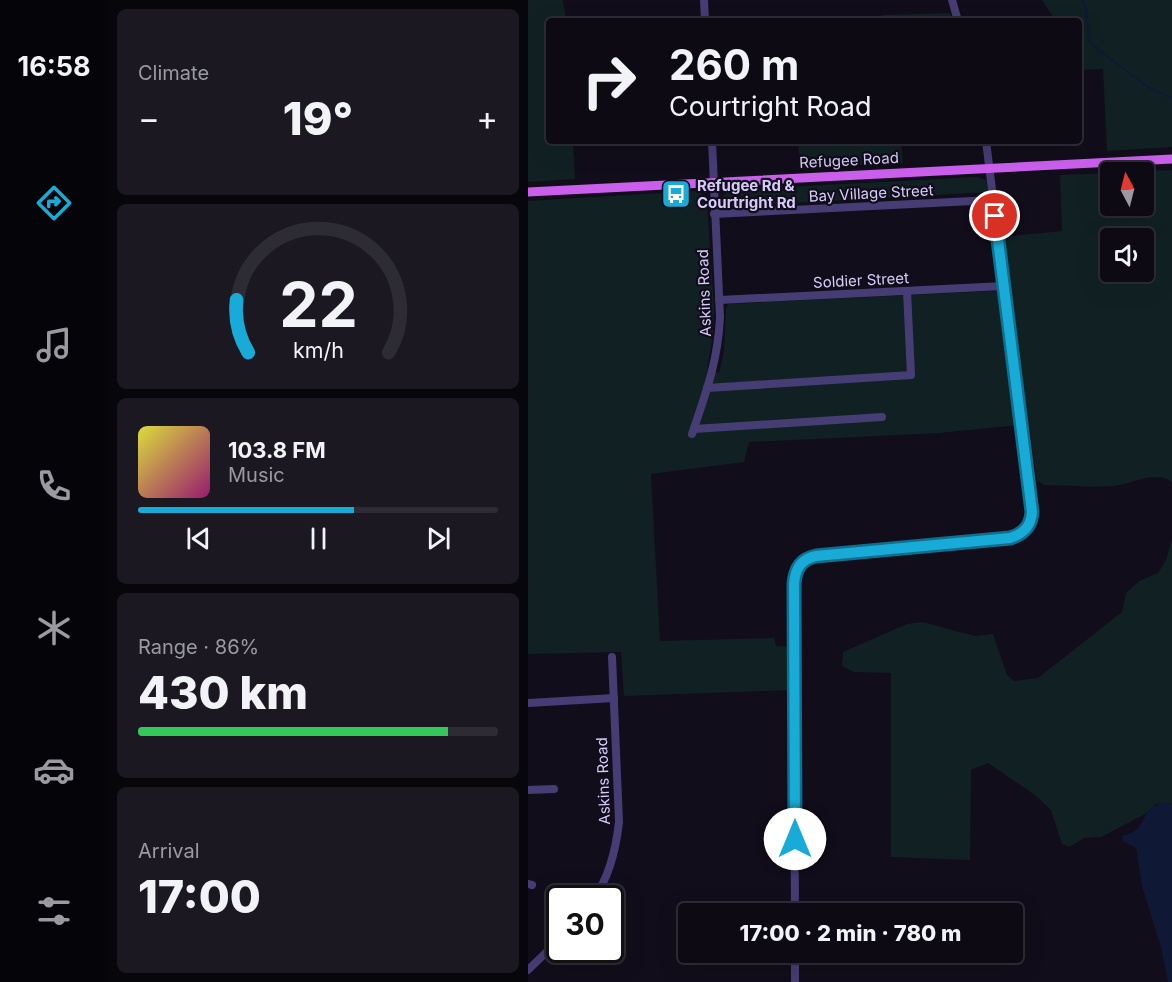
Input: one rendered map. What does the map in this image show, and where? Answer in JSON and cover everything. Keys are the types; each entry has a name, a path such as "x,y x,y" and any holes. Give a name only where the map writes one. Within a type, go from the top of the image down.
{"main road":[{"name":"Refugee Road","path":"528,192 1172,159"}],"street":[{"path":"704,0 705,18"},
{"path":"951,0 957,18"},
{"name":"Askins Road","path":"712,144 719,344 693,432 882,417"},
{"path":"795,903 795,574 802,563 816,556 1010,538 1020,534 1029,526 1032,512 986,144"},
{"name":"Bay Village Street","path":"714,214 993,200"},
{"name":"Soldier Street","path":"719,300 1004,286"},
{"path":"707,388 911,375 908,291"},
{"name":"Askins Road","path":"601,885 610,870 619,822 612,657"},
{"path":"528,702 614,698"},
{"path":"528,790 554,789"},
{"path":"528,970 546,953"},
{"path":"795,963 795,982"}],"shaded area":[{"path":"528,0 563,0 566,18 546,18 546,144 573,144 575,179 528,182"},
{"path":"1042,0 1172,0 1172,147 1107,151 1103,69 1082,70 1082,18 1054,18"},
{"path":"950,13 952,18 883,18 883,15"},
{"path":"798,144 901,144 903,163 800,168"},
{"path":"1172,170 1172,482 1166,478 1151,477 1119,485 1087,487 1044,485 1037,480 1029,424 1025,424 1002,237 1062,231 1060,175 1100,173 1100,216 1154,216 1154,171"},
{"path":"976,177 986,180 989,192 721,207 722,197 729,190"},
{"path":"696,191 703,194 707,202 714,308 713,335 707,369 719,373 724,351 728,304 997,291 1001,294 1018,425 939,433 749,442 744,462 651,474 660,641 774,638 776,646 791,647 791,690 624,696 621,652 528,654 528,201"},
{"path":"1172,539 1172,803 1156,804 1145,814 1101,837 1084,838 1069,847 1062,844 1051,810 1035,795 988,763 971,770 970,860 891,857 891,673 854,672 842,666 843,652 907,624 922,622 975,636 993,634 1007,675 1014,681 1038,678 1122,612 1126,593 1139,581 1158,573 1166,560"}],"water":[{"path":"1172,803 1172,982 1168,982 1161,947 1142,886 1136,848 1123,841 1122,836 1136,830 1152,807"}],"waterway":[{"path":"1082,0 1086,9 1089,41 1148,87 1172,98"}],"place":[{"name":"Refugee Rd & Courtright Rd","path":"676,194"}],"route":[{"path":"795,839 794,584 795,574 800,565 804,560 816,556 1010,538 1025,530 1031,521 1032,512 995,216"}]}
